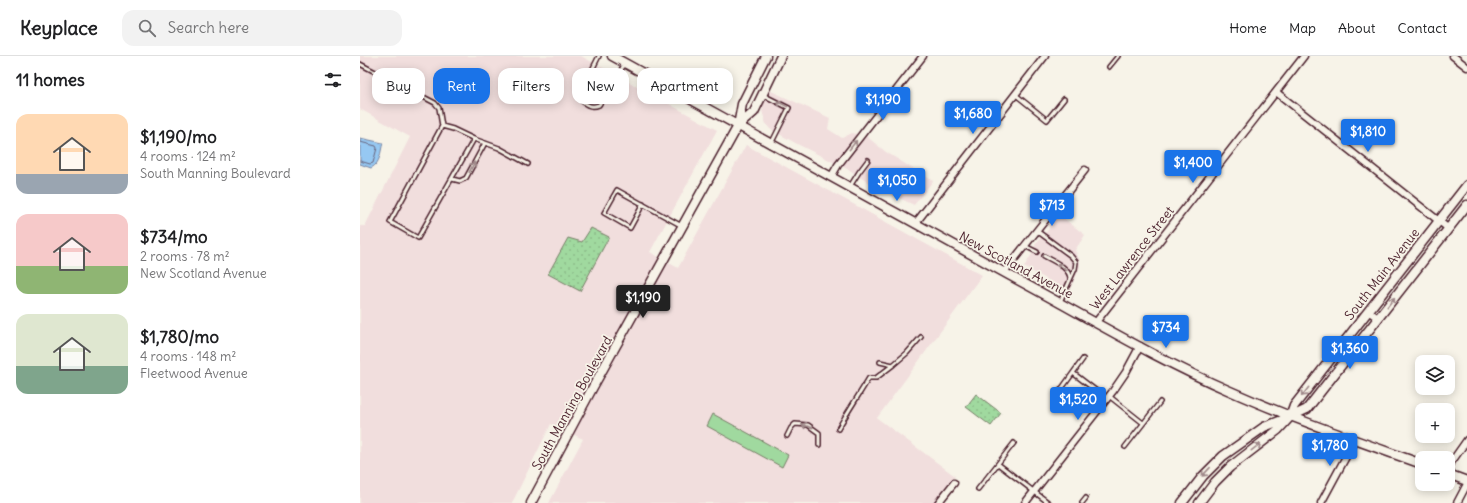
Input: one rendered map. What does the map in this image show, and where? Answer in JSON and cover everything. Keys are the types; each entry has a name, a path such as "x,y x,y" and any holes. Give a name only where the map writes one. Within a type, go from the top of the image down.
{"street":[{"name":"New Scotland Avenue","path":"612,56 915,224 1140,346 1229,391 1290,416 1415,461"},
{"name":"South Manning Boulevard","path":"532,503 586,400 738,126 742,104 766,56"},
{"name":"South Manning Boulevard","path":"738,126 754,112 781,56"},
{"path":"831,177 838,165 923,56"},
{"path":"915,224 1045,56"},
{"name":"West Lawrence Street","path":"1096,322 1304,56"},
{"path":"1453,56 1467,67"},
{"path":"1276,92 1448,229"},
{"path":"1004,272 1085,170"},
{"name":"South Main Avenue","path":"1199,503 1222,475 1278,430 1290,416 1294,406 1467,185"},
{"name":"South Main Avenue","path":"1182,503 1203,476 1223,456 1264,427 1307,409 1467,205"},
{"path":"1368,311 1378,318"},
{"path":"1025,503 1108,398 1126,372 1140,346"},
{"path":"1321,503 1355,440"},
{"path":"1455,457 1467,440"},
{"path":"1455,477 1467,481"},
{"path":"938,503 954,483"},
{"path":"1457,503 1467,484"}],"lane":[{"path":"599,56 580,94 584,103 592,107 601,103 625,63"},
{"path":"1110,67 1118,56"},
{"path":"360,64 435,103 439,108 442,126 390,222 418,238 474,139"},
{"path":"762,94 790,108 771,144"},
{"path":"1016,94 1047,120 1064,99"},
{"path":"442,126 453,129 498,148 528,164"},
{"path":"452,179 460,181 466,178 485,143"},
{"path":"849,188 868,160"},
{"path":"643,204 630,228 604,213 617,190 643,204 682,226"},
{"path":"1037,231 1075,260 1076,268 1060,302"},
{"path":"1025,246 1037,252"},
{"path":"1044,256 1066,270 1070,275 1069,283"},
{"path":"838,429 869,378 876,378 907,353 921,337"},
{"path":"1060,392 1083,359"},
{"path":"880,362 893,364"},
{"path":"1073,373 1143,423"},
{"path":"1125,447 1160,402"},
{"path":"787,436 795,424 805,425 814,428 819,433 819,445"},
{"path":"978,489 1014,443"},
{"path":"998,464 1049,503"},
{"path":"1082,503 1086,498"}],"shaded area":[{"path":"360,56 581,56 603,68 572,68 572,104 629,104 629,82 637,86 637,104 669,104 717,130 650,252 678,268 746,145 982,275 877,418 955,476 934,503 549,503 583,439 551,424 512,503 360,503 360,226 365,226 410,137 360,109"},
{"path":"769,90 830,118 828,129 842,138 852,133 866,136 886,152 933,181 914,205 873,186 851,171 770,129 766,124 762,111"},
{"path":"1057,213 1085,235 1075,250 1080,261 1080,267 1069,291 1024,267 1032,254 1036,243 1049,229 1050,221"}],"green space":[{"path":"591,228 609,237 580,291 548,274 568,238 582,242"},
{"path":"976,394 1001,413 991,426 966,407"},
{"path":"713,414 788,455 782,467 707,426"}],"water":[{"path":"360,138 383,143 380,157 377,163 371,168 360,164"}]}
